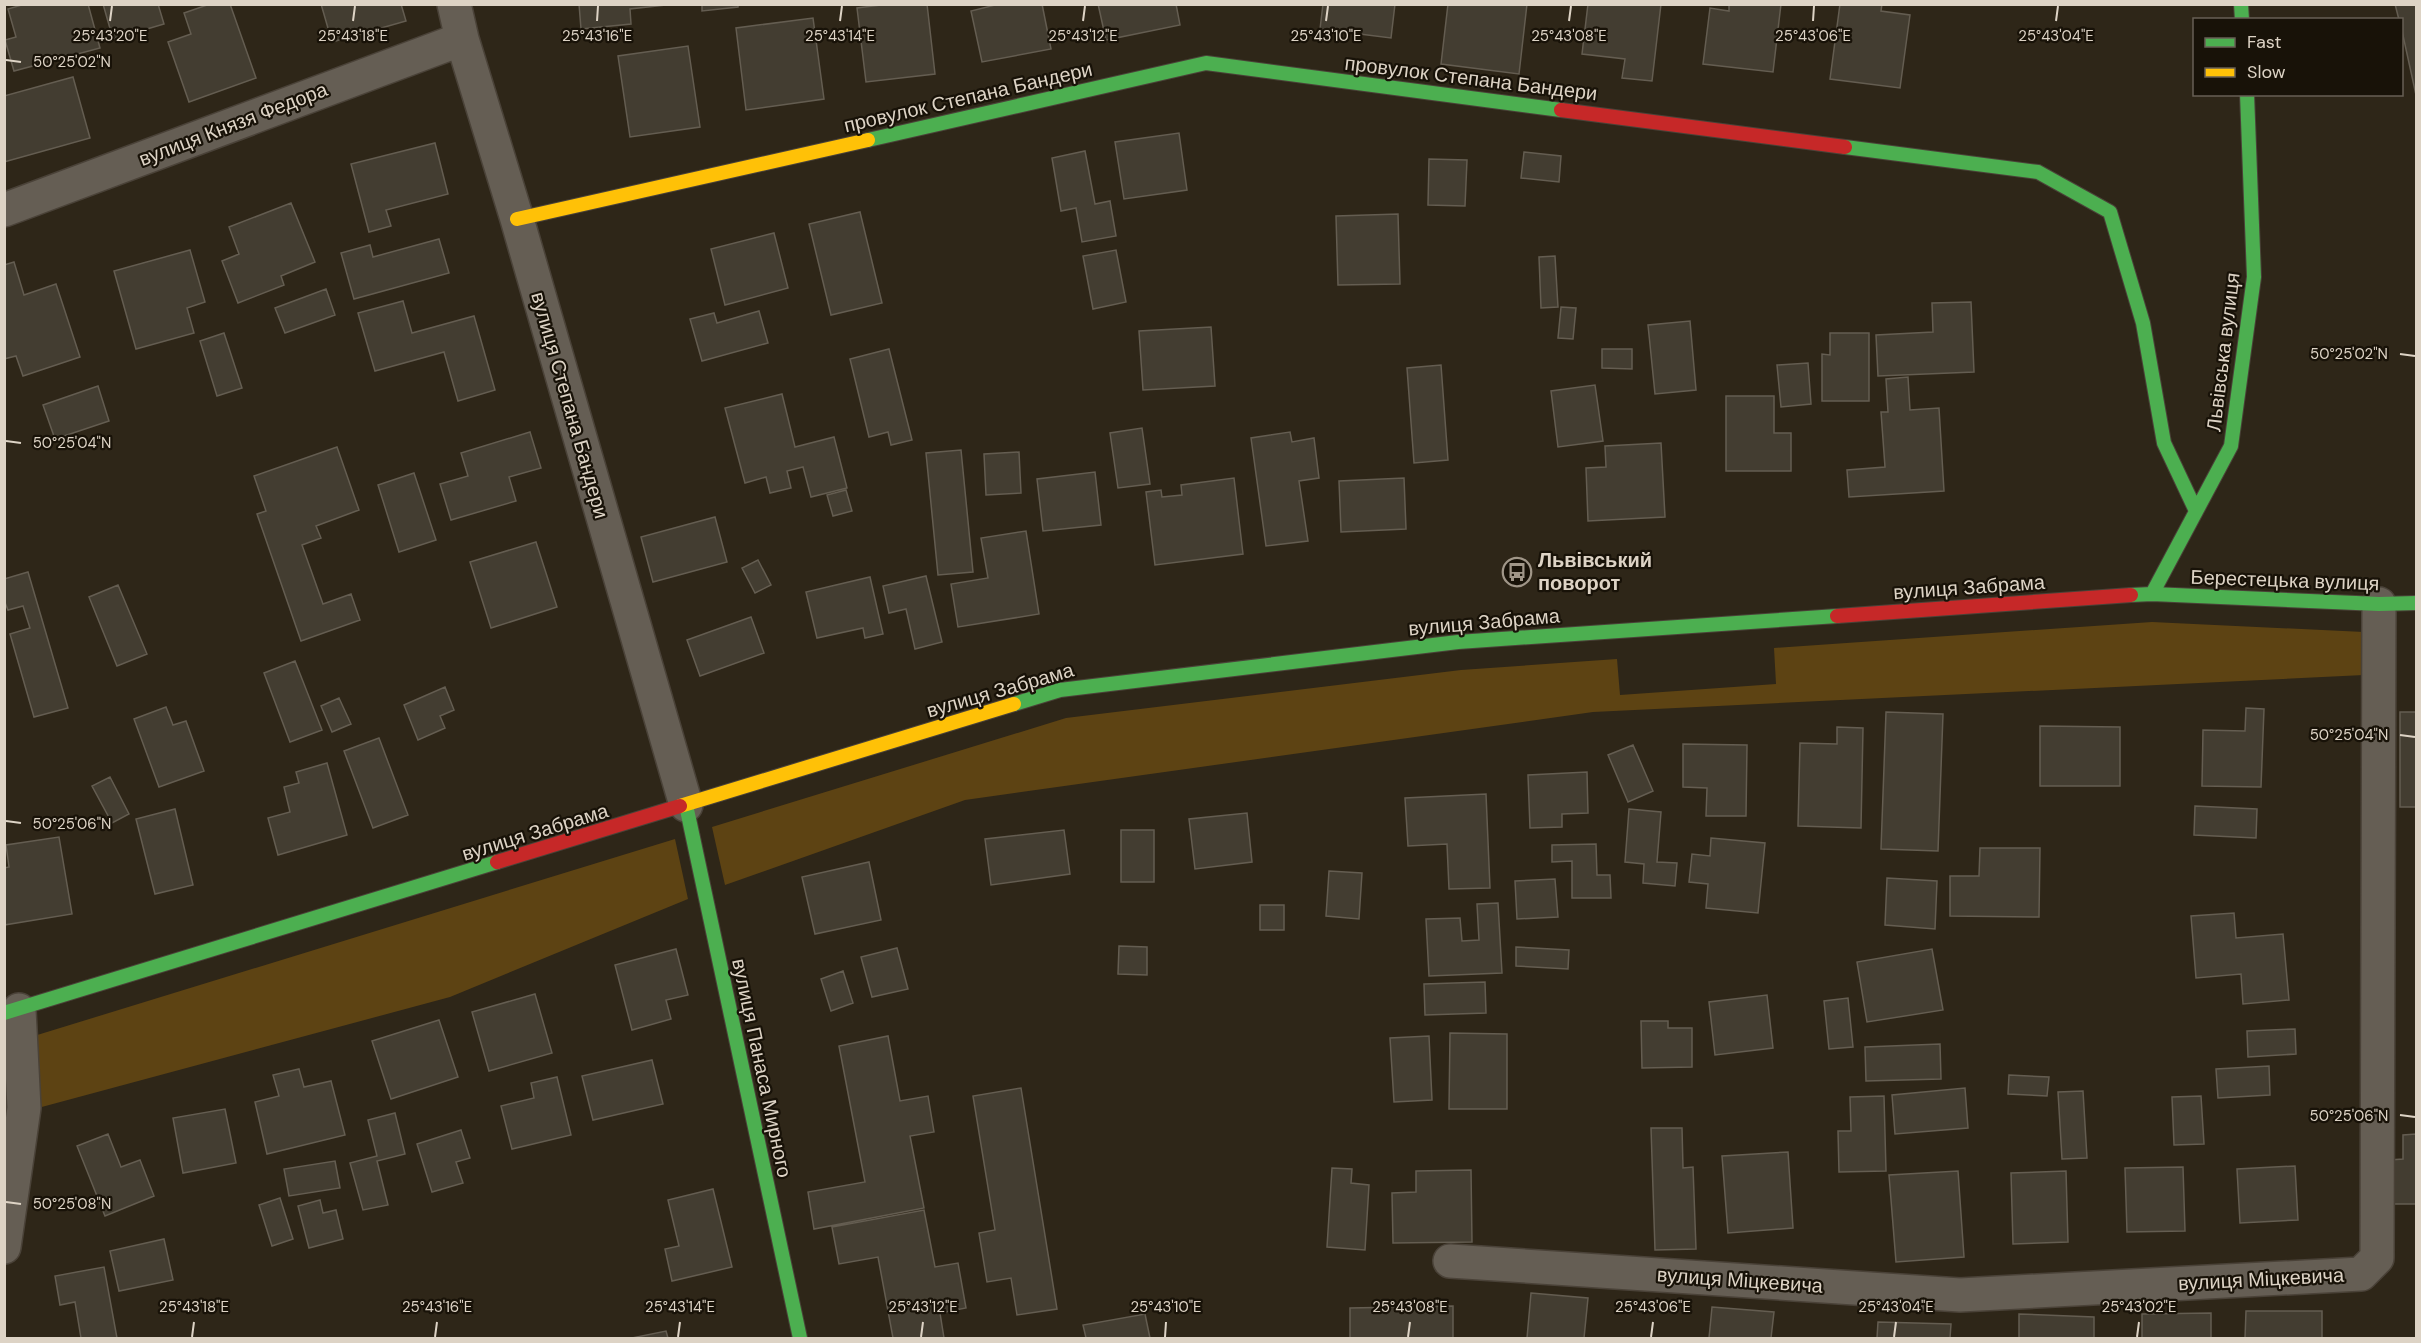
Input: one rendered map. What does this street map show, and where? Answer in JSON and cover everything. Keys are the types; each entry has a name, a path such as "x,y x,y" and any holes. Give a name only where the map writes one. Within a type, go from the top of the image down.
{"main road":[{"name":"провулок Степана Бандери","path":"517,219 1206,63 2038,172 2110,212 2143,323 2164,443 2196,511"},
{"name":"Львівська вулиця","path":"2152,594 2230,446 2254,276 2247,96"},
{"name":"вулиця Забрама","path":"11,1012 1060,690 1458,642 2152,594"},
{"name":"Берестецька вулиця","path":"2152,594 2379,604 2416,603"},
{"name":"вулиця Панаса Мирного","path":"686,805 800,1338"}],"street":[{"name":"вулиця Степана Бандери","path":"454,4 462,39 517,219 686,805"},
{"name":"вулиця Князя Федора","path":"4,210 462,39"},
{"name":"вулиця Міцкевича","path":"1450,1261 1960,1295 2361,1274 2377,1258 2379,604"},
{"path":"4,1247 24,1108 11,1012"}],"shaded area":[{"path":"2152,622 2364,632 2364,675 1593,712 965,800 725,885 712,827 1066,718 1461,670 1617,659 1620,695 1776,684 1774,648"},
{"path":"675,839 688,899 450,997 38,1108 34,1036"}],"building":[{"path":"25,4 88,4 100,48 14,71 5,40 16,37 8,9"},
{"path":"103,4 158,4 164,24 113,39"},
{"path":"210,4 230,4 256,78 189,102 168,42 191,34 184,13"},
{"path":"321,4 401,4 406,21 332,42"},
{"path":"579,4 675,4 630,9 631,24 581,29"},
{"path":"702,4 738,4 738,7 702,11"},
{"path":"889,4 927,4 935,74 866,82 857,8"},
{"path":"999,4 1042,4 1051,49 982,62 971,11"},
{"path":"1098,4 1176,4 1180,25 1106,40"},
{"path":"1323,4 1395,4 1391,38 1320,29"},
{"path":"1448,4 1527,4 1519,74 1441,64"},
{"path":"1588,4 1661,4 1652,81 1622,78 1625,59 1582,54"},
{"path":"1729,4 1781,4 1773,72 1703,64 1710,8 1729,11"},
{"path":"1840,4 1882,4 1881,11 1910,15 1900,88 1830,79"},
{"path":"2395,4 2416,4 2416,95 2403,36 2403,18 2398,18"},
{"path":"813,18 824,99 746,110 736,28"},
{"path":"688,46 700,127 630,137 618,56"},
{"path":"73,77 90,138 4,162 4,96"},
{"path":"1179,133 1187,190 1124,199 1115,142"},
{"path":"435,143 448,194 386,210 391,226 369,232 351,164"},
{"path":"1085,151 1095,204 1110,201 1116,236 1082,242 1076,208 1061,211 1052,158"},
{"path":"1524,152 1561,156 1559,182 1521,178"},
{"path":"1429,159 1467,160 1465,206 1428,205"},
{"path":"291,203 315,262 281,276 284,285 238,303 222,261 239,254 229,227"},
{"path":"860,212 882,303 831,315 809,224"},
{"path":"1398,214 1400,284 1338,285 1336,216"},
{"path":"774,233 788,288 725,305 711,249"},
{"path":"439,239 449,273 354,299 341,253 370,245 373,257"},
{"path":"190,250 205,302 187,308 194,333 136,349 114,271"},
{"path":"1116,250 1126,302 1093,309 1083,256"},
{"path":"1555,256 1558,307 1541,308 1539,257"},
{"path":"14,262 24,295 56,284 80,357 23,376 16,356 4,359 4,265"},
{"path":"326,289 335,315 285,333 275,308"},
{"path":"403,301 412,333 474,316 495,390 458,401 444,352 375,371 358,313"},
{"path":"1971,302 1974,372 1878,376 1876,335 1933,332 1932,303"},
{"path":"1561,307 1576,308 1573,339 1558,338"},
{"path":"759,311 768,343 702,361 690,319 714,313 717,323"},
{"path":"1690,321 1696,390 1655,394 1648,325"},
{"path":"1211,327 1215,386 1143,390 1139,331"},
{"path":"224,333 242,388 217,396 200,341"},
{"path":"1830,333 1869,333 1869,401 1822,401 1822,354 1830,355"},
{"path":"889,349 912,440 891,445 888,432 869,437 850,359"},
{"path":"1602,349 1632,349 1632,369 1602,368"},
{"path":"1808,363 1811,404 1781,407 1777,365"},
{"path":"1441,365 1448,460 1414,463 1407,368"},
{"path":"1908,377 1910,410 1939,408 1944,491 1849,497 1847,470 1885,467 1881,412 1888,412 1886,379"},
{"path":"1595,385 1603,441 1558,447 1551,391"},
{"path":"98,386 109,421 55,439 43,405"},
{"path":"782,394 795,447 834,437 847,488 811,497 803,467 787,471 791,488 770,493 766,477 745,483 725,408"},
{"path":"1726,396 1774,396 1774,433 1791,433 1791,471 1726,471"},
{"path":"1142,428 1150,484 1118,488 1110,433"},
{"path":"530,432 541,468 509,477 516,501 451,520 440,484 468,476 461,453"},
{"path":"1290,432 1292,442 1314,438 1319,478 1299,481 1308,541 1266,546 1251,438"},
{"path":"1661,443 1665,517 1588,521 1586,468 1606,467 1605,446"},
{"path":"337,447 359,510 316,526 321,538 302,545 323,604 351,594 360,620 301,641 257,514 266,511 254,476"},
{"path":"961,450 973,572 938,575 926,453"},
{"path":"1019,452 1021,493 986,495 984,454"},
{"path":"1095,472 1101,525 1043,531 1037,479"},
{"path":"414,473 436,540 399,552 378,485"},
{"path":"1234,478 1243,554 1155,565 1146,492 1161,490 1162,497 1182,495 1181,485"},
{"path":"1404,478 1406,529 1341,532 1339,481"},
{"path":"846,490 852,511 833,516 827,495"},
{"path":"715,517 727,562 653,582 641,537"},
{"path":"1026,531 1039,614 958,627 951,584 988,578 981,538"},
{"path":"536,542 557,607 491,628 470,562"},
{"path":"758,560 771,585 755,593 742,568"},
{"path":"28,572 68,708 34,717 10,634 30,628 23,606 8,610 4,600 4,579"},
{"path":"926,576 942,642 915,649 906,609 889,613 883,586"},
{"path":"870,577 883,634 865,638 863,628 817,638 806,592"},
{"path":"118,585 147,654 117,666 89,597"},
{"path":"751,617 764,653 700,676 687,640"},
{"path":"295,661 322,730 290,742 264,673"},
{"path":"445,687 454,710 440,716 445,728 418,740 404,705"},
{"path":"339,698 351,724 332,732 321,706"},
{"path":"166,707 173,725 186,721 204,771 159,787 134,719"},
{"path":"2246,708 2264,709 2261,787 2202,786 2203,730 2245,731"},
{"path":"1886,712 1943,714 1938,851 1881,849"},
{"path":"2400,712 2416,712 2416,807 2400,807"},
{"path":"2040,726 2120,727 2120,786 2040,786"},
{"path":"1837,727 1863,728 1861,828 1798,826 1800,743 1837,744"},
{"path":"379,738 408,815 373,828 344,751"},
{"path":"1683,744 1747,745 1746,816 1706,816 1707,788 1683,787"},
{"path":"1633,745 1653,791 1628,802 1608,755"},
{"path":"327,763 347,835 278,855 268,818 290,812 284,787 299,783 296,772"},
{"path":"1587,772 1588,813 1562,814 1562,827 1530,828 1528,775"},
{"path":"110,777 129,814 112,823 92,786"},
{"path":"1486,794 1490,888 1449,889 1447,844 1408,846 1405,798"},
{"path":"2195,806 2257,809 2256,838 2194,835"},
{"path":"175,809 193,885 155,894 136,819"},
{"path":"1629,809 1661,812 1657,862 1677,863 1675,886 1643,883 1644,864 1625,862"},
{"path":"1247,813 1252,862 1195,869 1189,819"},
{"path":"1064,830 1070,874 991,885 985,839"},
{"path":"1121,830 1154,830 1154,882 1121,882"},
{"path":"59,837 72,914 4,925 4,868 9,867 6,845"},
{"path":"1711,838 1765,843 1758,913 1706,908 1708,884 1689,882 1692,854 1710,856"},
{"path":"1596,844 1597,875 1610,875 1611,898 1572,898 1572,861 1552,862 1552,845"},
{"path":"1980,848 2040,848 2039,917 1950,916 1950,876 1979,876"},
{"path":"869,862 881,920 815,934 802,877"},
{"path":"1329,871 1362,873 1359,919 1326,916"},
{"path":"1887,878 1937,881 1935,929 1885,925"},
{"path":"1555,879 1558,917 1517,919 1515,881"},
{"path":"1498,903 1502,973 1429,976 1426,919 1460,918 1462,941 1479,940 1477,904"},
{"path":"1260,905 1284,905 1284,930 1260,930"},
{"path":"2234,913 2236,938 2283,934 2289,1000 2243,1004 2241,974 2196,978 2191,916"},
{"path":"1119,946 1147,947 1147,975 1118,974"},
{"path":"1516,947 1569,950 1568,969 1516,966"},
{"path":"897,948 908,989 872,997 861,957"},
{"path":"676,949 688,995 666,1000 671,1019 632,1030 615,965"},
{"path":"1932,949 1943,1010 1867,1022 1857,962"},
{"path":"843,971 853,1003 831,1011 821,979"},
{"path":"1485,982 1486,1013 1425,1015 1424,984"},
{"path":"535,994 552,1053 489,1071 472,1012"},
{"path":"1767,995 1773,1048 1715,1055 1709,1002"},
{"path":"1848,998 1853,1047 1829,1049 1824,1001"},
{"path":"439,1020 458,1077 391,1099 372,1041"},
{"path":"1641,1021 1668,1021 1668,1028 1692,1028 1692,1067 1642,1068"},
{"path":"2295,1029 2296,1054 2248,1057 2247,1031"},
{"path":"1450,1033 1507,1034 1507,1109 1449,1109"},
{"path":"888,1036 900,1101 928,1096 934,1132 910,1136 924,1208 814,1229 808,1192 865,1182 839,1046"},
{"path":"1429,1036 1432,1100 1394,1102 1390,1038"},
{"path":"1940,1044 1941,1079 1866,1081 1865,1047"},
{"path":"652,1060 663,1104 593,1120 582,1076"},
{"path":"2269,1066 2270,1095 2218,1098 2216,1069"},
{"path":"299,1069 304,1087 331,1081 345,1135 267,1154 255,1102 279,1096 273,1075"},
{"path":"2009,1075 2049,1077 2047,1096 2008,1094"},
{"path":"557,1077 571,1135 512,1149 501,1106 534,1098 531,1083"},
{"path":"1021,1088 1057,1309 1017,1315 1011,1278 987,1282 979,1233 995,1230 973,1096"},
{"path":"1965,1088 1968,1128 1895,1134 1892,1095"},
{"path":"2083,1091 2087,1158 2062,1159 2058,1092"},
{"path":"1884,1096 1886,1171 1839,1172 1838,1131 1851,1131 1850,1097"},
{"path":"2201,1096 2204,1144 2174,1145 2172,1097"},
{"path":"225,1109 236,1163 183,1173 173,1118"},
{"path":"395,1113 405,1154 377,1161 388,1205 363,1210 350,1163 377,1156 368,1120"},
{"path":"1651,1128 1682,1128 1683,1168 1693,1167 1696,1249 1655,1250"},
{"path":"461,1130 470,1158 456,1162 463,1183 432,1192 417,1144"},
{"path":"108,1134 121,1167 140,1160 154,1196 105,1216 77,1146"},
{"path":"2416,1134 2416,1204 2390,1204 2389,1160 2403,1159 2403,1135"},
{"path":"1788,1152 1793,1228 1728,1233 1722,1156"},
{"path":"335,1161 340,1188 289,1196 284,1169"},
{"path":"2295,1166 2298,1220 2240,1223 2237,1169"},
{"path":"2183,1167 2185,1231 2127,1232 2125,1168"},
{"path":"1332,1168 1352,1169 1351,1183 1369,1185 1365,1250 1327,1247"},
{"path":"1471,1170 1472,1242 1393,1243 1392,1193 1416,1192 1416,1171"},
{"path":"1958,1171 1964,1257 1896,1262 1889,1175"},
{"path":"2066,1171 2068,1242 2013,1244 2011,1173"},
{"path":"713,1189 732,1267 672,1281 665,1249 679,1246 668,1200"},
{"path":"280,1198 293,1239 272,1246 259,1205"},
{"path":"320,1200 323,1213 336,1210 343,1239 309,1248 298,1206"},
{"path":"924,1210 935,1267 958,1263 966,1308 940,1313 944,1338 893,1338 878,1257 839,1264 832,1227"},
{"path":"164,1239 173,1280 119,1291 110,1251"},
{"path":"104,1267 117,1338 81,1338 75,1302 60,1305 55,1276"},
{"path":"1531,1293 1588,1298 1584,1338 1527,1338"},
{"path":"1453,1306 1453,1338 1350,1338 1350,1308"},
{"path":"1712,1307 1774,1312 1771,1338 1709,1338"},
{"path":"2246,1311 2322,1311 2322,1338 2245,1338"},
{"path":"2211,1313 2211,1338 2142,1338 2142,1314"},
{"path":"1145,1314 1150,1338 1086,1338 1083,1325"},
{"path":"2019,1314 2094,1317 2094,1338 2019,1338"},
{"path":"1878,1322 1951,1324 1950,1338 1877,1338"},
{"path":"666,1331 668,1338 632,1338"}],"traffic: fast":[{"path":"2241,4 2242,18"},
{"path":"868,140 1206,63 1561,110"},
{"path":"2152,594 2231,446 2254,277 2247,96"},
{"path":"1845,147 2038,172 2110,212 2143,323 2164,443 2196,511"},
{"path":"2131,595 2379,604 2416,603"},
{"path":"1014,704 1060,690 1458,642 1837,616"},
{"path":"686,805 800,1338"},
{"path":"4,1013 497,862"}],"traffic: slow":[{"path":"517,219 868,140"},
{"path":"680,806 1014,704"}],"traffic: jam":[{"path":"1561,110 1845,147"},
{"path":"1837,616 2131,595"},
{"path":"497,862 680,806"}],"place":[{"name":"Львівський поворот","path":"1517,572"}]}
